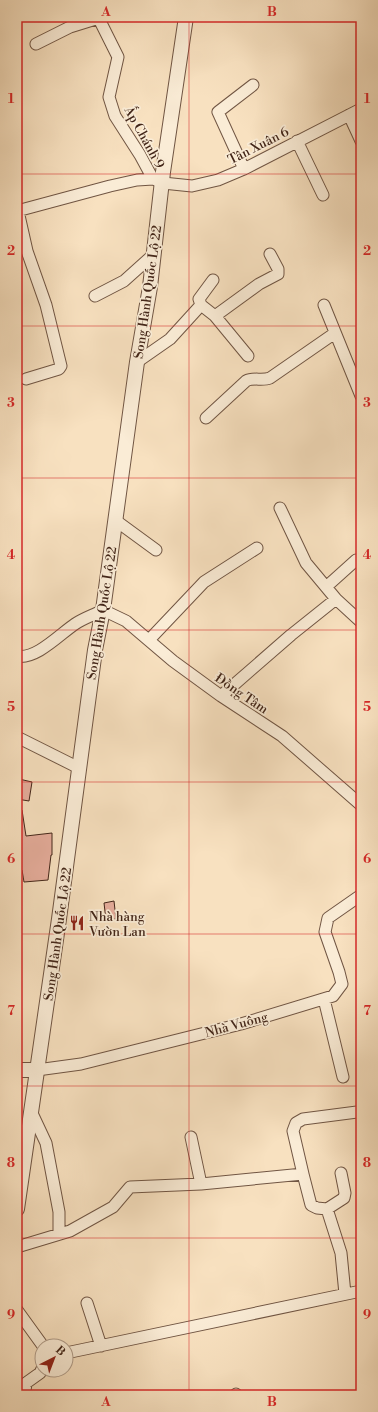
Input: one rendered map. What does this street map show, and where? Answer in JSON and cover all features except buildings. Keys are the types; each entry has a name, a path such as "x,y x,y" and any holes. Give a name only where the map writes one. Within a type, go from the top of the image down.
{"street":[{"name":"Ấp Chánh 9","path":"99,17 118,57 109,97 115,116 158,181"},
{"path":"36,44 70,27 99,17"},
{"name":"Song Hành Quốc Lộ 22","path":"17,1209 95,650 103,610 137,362 150,287 158,181 186,17"},
{"path":"244,169 218,112 253,85"},
{"name":"Tân Xuân 6","path":"18,211 137,180 158,181 192,186 218,180 244,169 361,109"},
{"path":"349,114 361,141"},
{"path":"297,142 323,195"},
{"path":"18,211 27,251 46,305 61,366 59,369 26,379"},
{"path":"215,316 259,284 278,274 278,269 270,254"},
{"path":"95,296 124,281 153,255"},
{"path":"213,280 199,299 201,305 215,316 248,356"},
{"path":"137,362 170,338 201,305"},
{"path":"324,305 361,396"},
{"path":"206,418 246,380 264,380 270,378 335,333"},
{"path":"280,508 306,563 336,599 361,622"},
{"path":"115,520 156,550"},
{"path":"149,640 204,582 257,548"},
{"path":"326,587 356,560"},
{"path":"221,696 291,635 336,599"},
{"path":"17,656 22,657 38,652 77,623 103,610"},
{"name":"Đồng Tâm","path":"103,610 126,620 173,661 221,696 282,736 361,805"},
{"path":"17,737 79,768"},
{"name":"Nhà Vuông","path":"17,1070 37,1070 81,1064 241,1024 333,996 342,984 325,932 328,918 361,895"},
{"path":"324,999 343,1077"},
{"path":"31,1111 46,1143 59,1212 59,1234"},
{"path":"341,1174 345,1192 344,1198 327,1209 317,1208 311,1204 293,1130 296,1123 303,1119 357,1112"},
{"path":"191,1137 201,1184"},
{"path":"17,1247 70,1231 113,1207 130,1187 201,1184 303,1174"},
{"path":"327,1209 341,1253 345,1294"},
{"path":"74,1351 361,1291"},
{"path":"87,1303 101,1346"},
{"path":"17,1310 37,1338"},
{"path":"23,1389 26,1383 34,1377"}],"place":[{"name":"Nhà hàng Vườn Lan","path":"77,923"}]}
